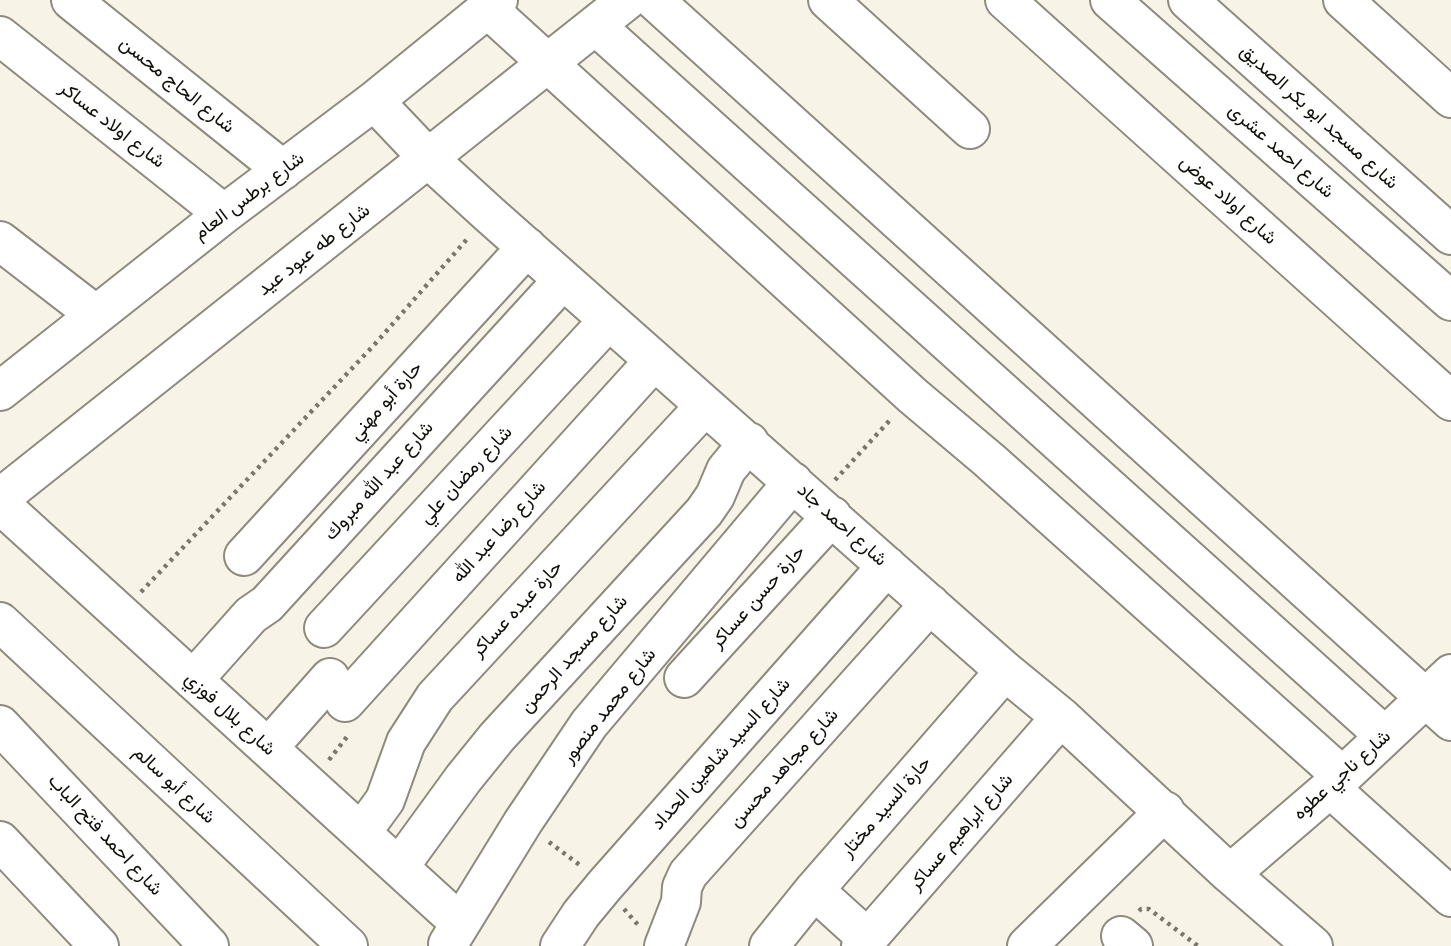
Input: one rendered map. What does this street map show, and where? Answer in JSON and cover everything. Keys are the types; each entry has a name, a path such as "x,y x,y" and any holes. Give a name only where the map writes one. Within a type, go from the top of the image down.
{"street":[{"name":"شارع الحاج محسن","path":"71,0 283,170"},
{"name":"شارع طه عبود عيد","path":"0,498 627,0"},
{"path":"654,0 1443,698"},
{"path":"828,0 970,130"},
{"name":"شارع اولاد عوض","path":"1005,0 1451,401"},
{"name":"شارع احمد عشرى","path":"1110,0 1451,301"},
{"name":"شارع مسجد ابو بكر الصديق","path":"1188,0 1451,235"},
{"path":"1343,0 1451,98"},
{"name":"شارع برطس العام","path":"6,376 96,315 374,101 492,4"},
{"path":"492,4 549,63 913,396 989,460 1336,782 1451,897"},
{"path":"596,26 1385,736"},
{"name":"شارع اولاد عساكر","path":"0,36 224,214"},
{"name":"شارع احمد جاد","path":"374,101 429,159 608,321 1005,671 1061,717 1230,874 1314,946"},
{"path":"0,241 96,315"},
{"name":"حارة أبو مهني","path":"244,556 527,247"},
{"name":"شارع عبد الله مبروك","path":"193,680 251,615 267,604 563,280"},
{"name":"شارع رمضان علي","path":"324,628 608,321"},
{"name":"شارع رضا عبد الله","path":"268,748 337,690 654,361"},
{"name":"حارة عبده عساكر","path":"361,833 389,793 394,771 406,742 435,698 705,406"},
{"name":"شارع مسجد الرحمن","path":"399,867 454,790 497,737 704,512 715,496 726,470 748,442"},
{"name":"حارة حسن عساكر","path":"684,678 813,500"},
{"name":"شارع محمد منصور","path":"454,935 523,822 589,724 813,500"},
{"name":"شارع بلال فوزي","path":"0,505 399,867 454,935"},
{"name":"شارع السيد شاهين الحداد","path":"560,946 605,885 887,566"},
{"name":"شارع مجاهد محسن","path":"664,946 681,902 682,887 688,874 930,604"},
{"name":"شارع أبو سالم","path":"0,622 348,946"},
{"name":"حارة السيد مختار","path":"769,946 814,890 1005,671"},
{"name":"شارع ناجي عطوه","path":"1230,874 1385,736 1443,698"},
{"name":"شارع ابراهيم عساكر","path":"864,942 1061,717"},
{"name":"شارع احمد فتح الباب","path":"0,725 209,946"},
{"path":"1027,946 1165,811"},
{"path":"1,845 99,946"},
{"path":"814,890 864,942"}],"path":[{"path":"120,614 375,344 489,214"},
{"path":"813,500 913,396"},
{"path":"310,786 356,725 337,690"}]}
